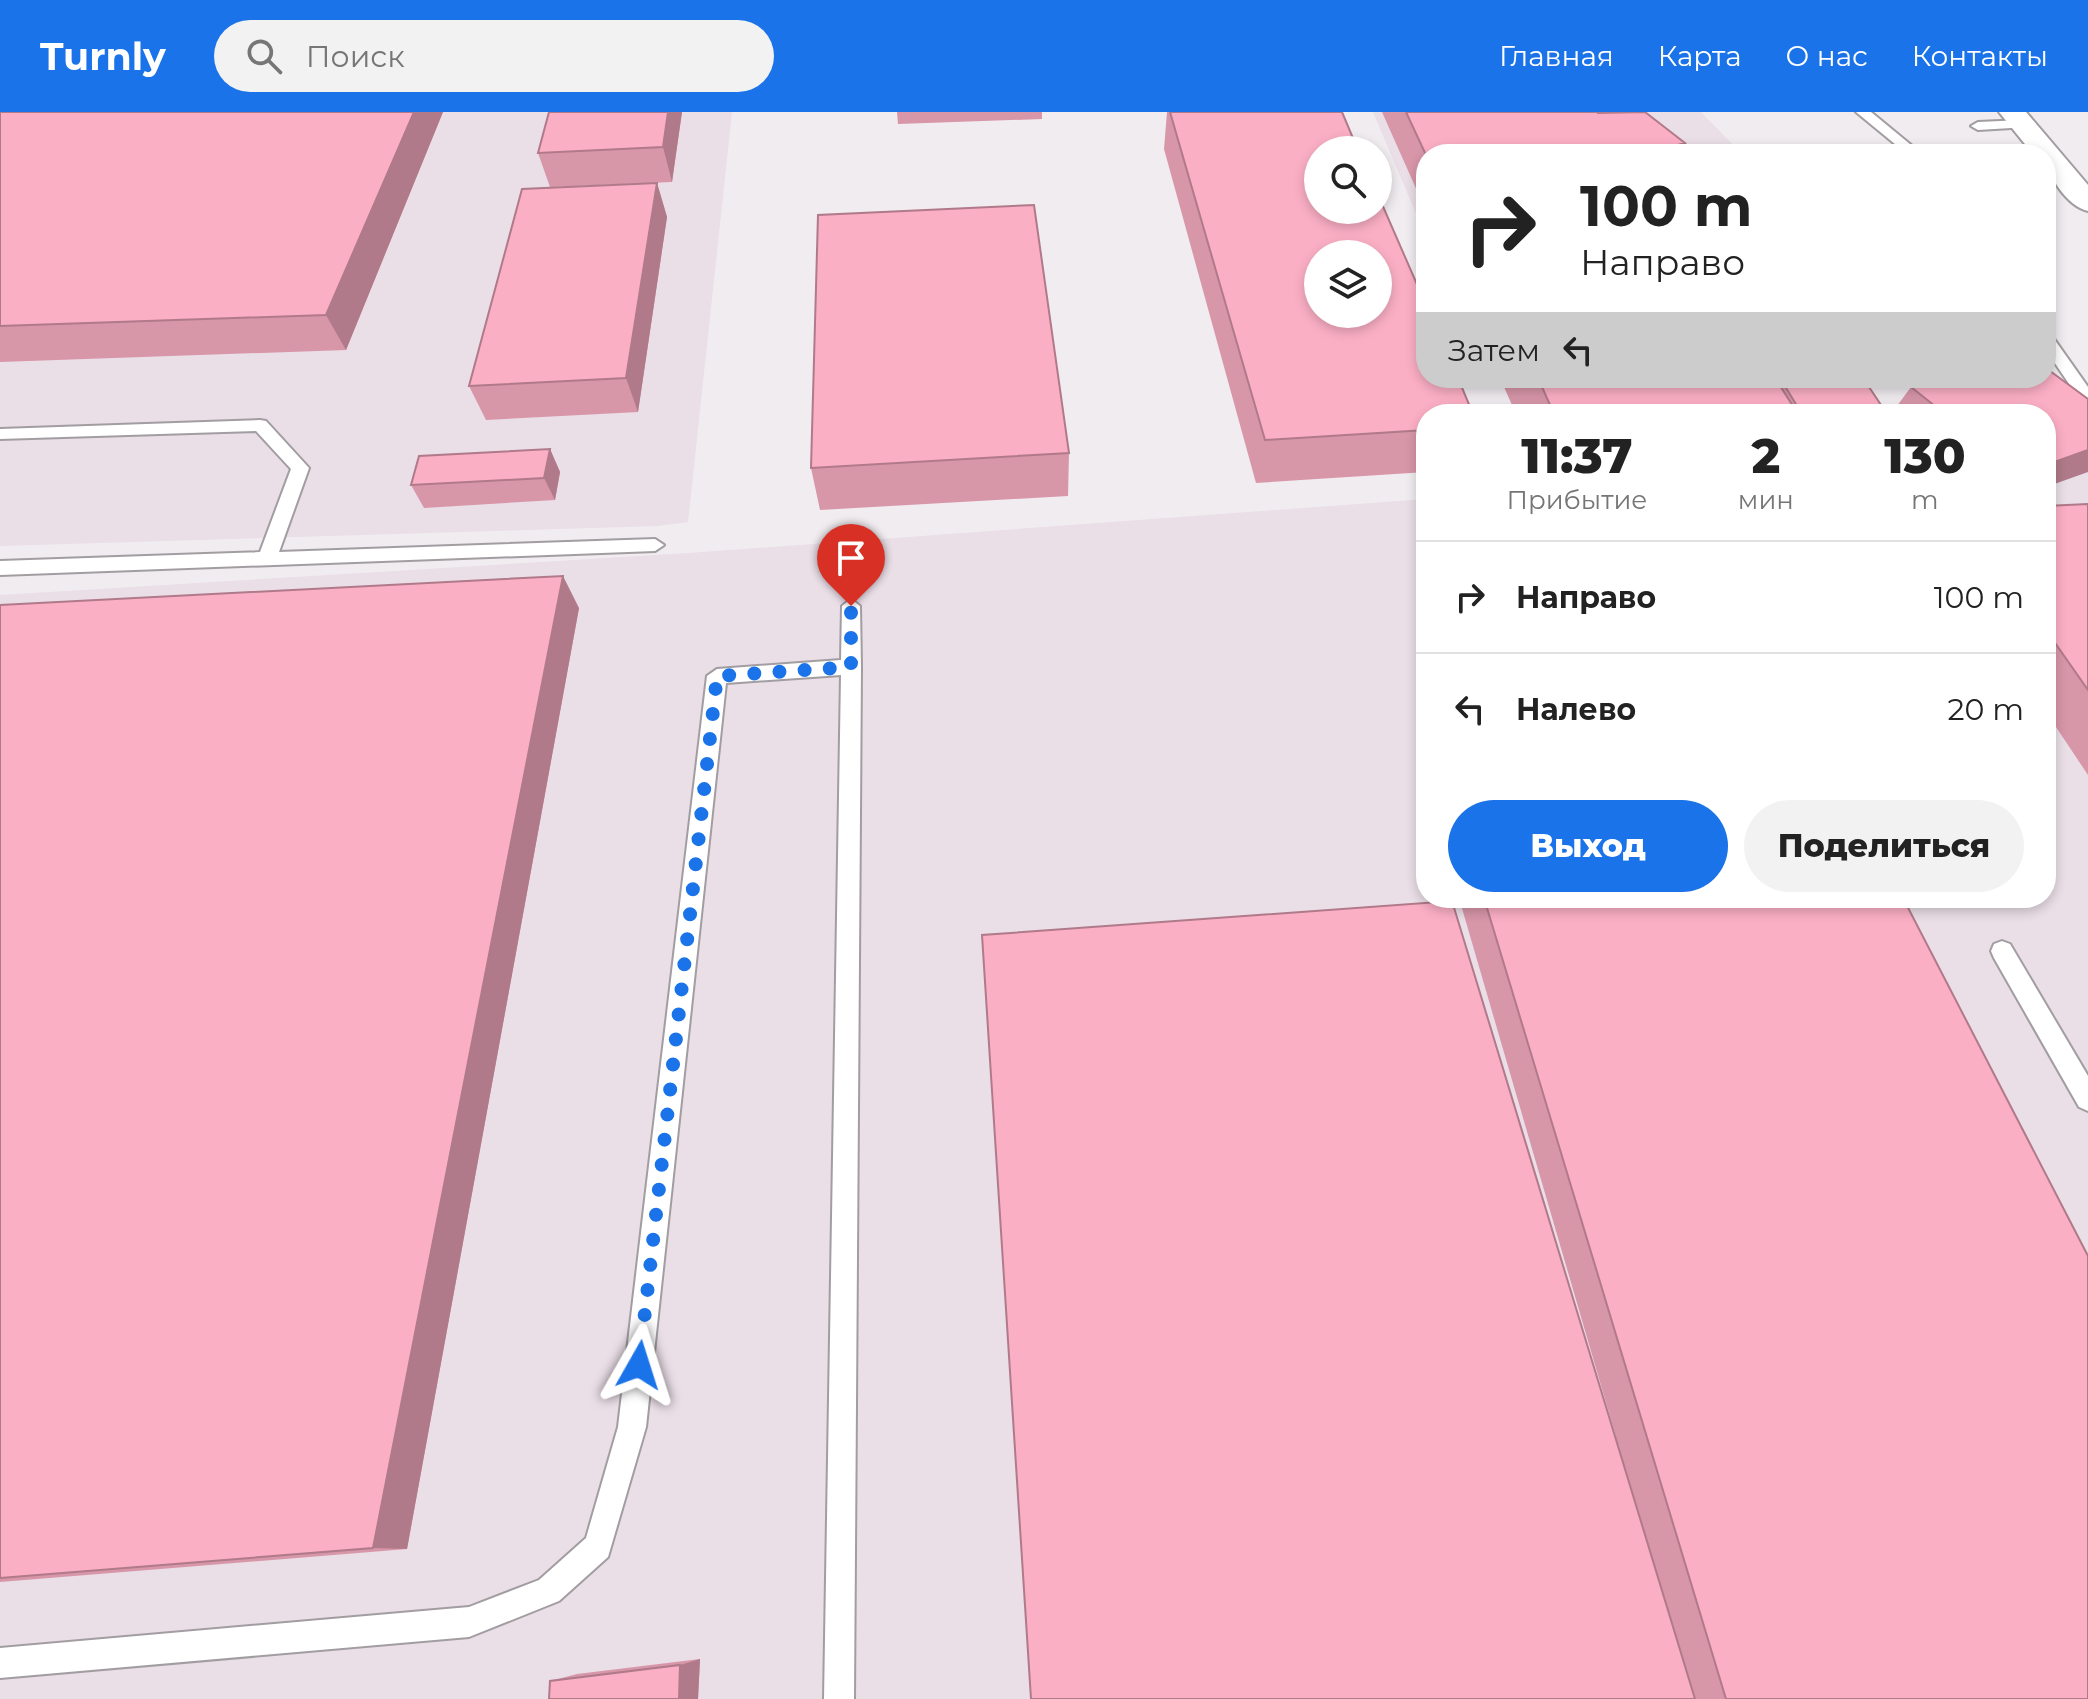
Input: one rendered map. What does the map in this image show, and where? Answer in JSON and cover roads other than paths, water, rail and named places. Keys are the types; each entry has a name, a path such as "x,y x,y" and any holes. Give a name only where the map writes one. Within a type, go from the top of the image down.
{"street":[{"path":"2018,118 2039,144"},
{"path":"2056,164 2088,203"}],"lane":[{"path":"1863,112 1903,144"},
{"path":"1978,126 2018,118"},
{"path":"2056,353 2088,399"},
{"path":"0,434 260,425 300,468 267,559"},
{"path":"0,568 655,545"},
{"path":"839,1699 851,606"},
{"path":"0,1663 469,1622 549,1591 598,1547 632,1427 717,676 851,667"},
{"path":"2002,951 2088,1099"}]}
